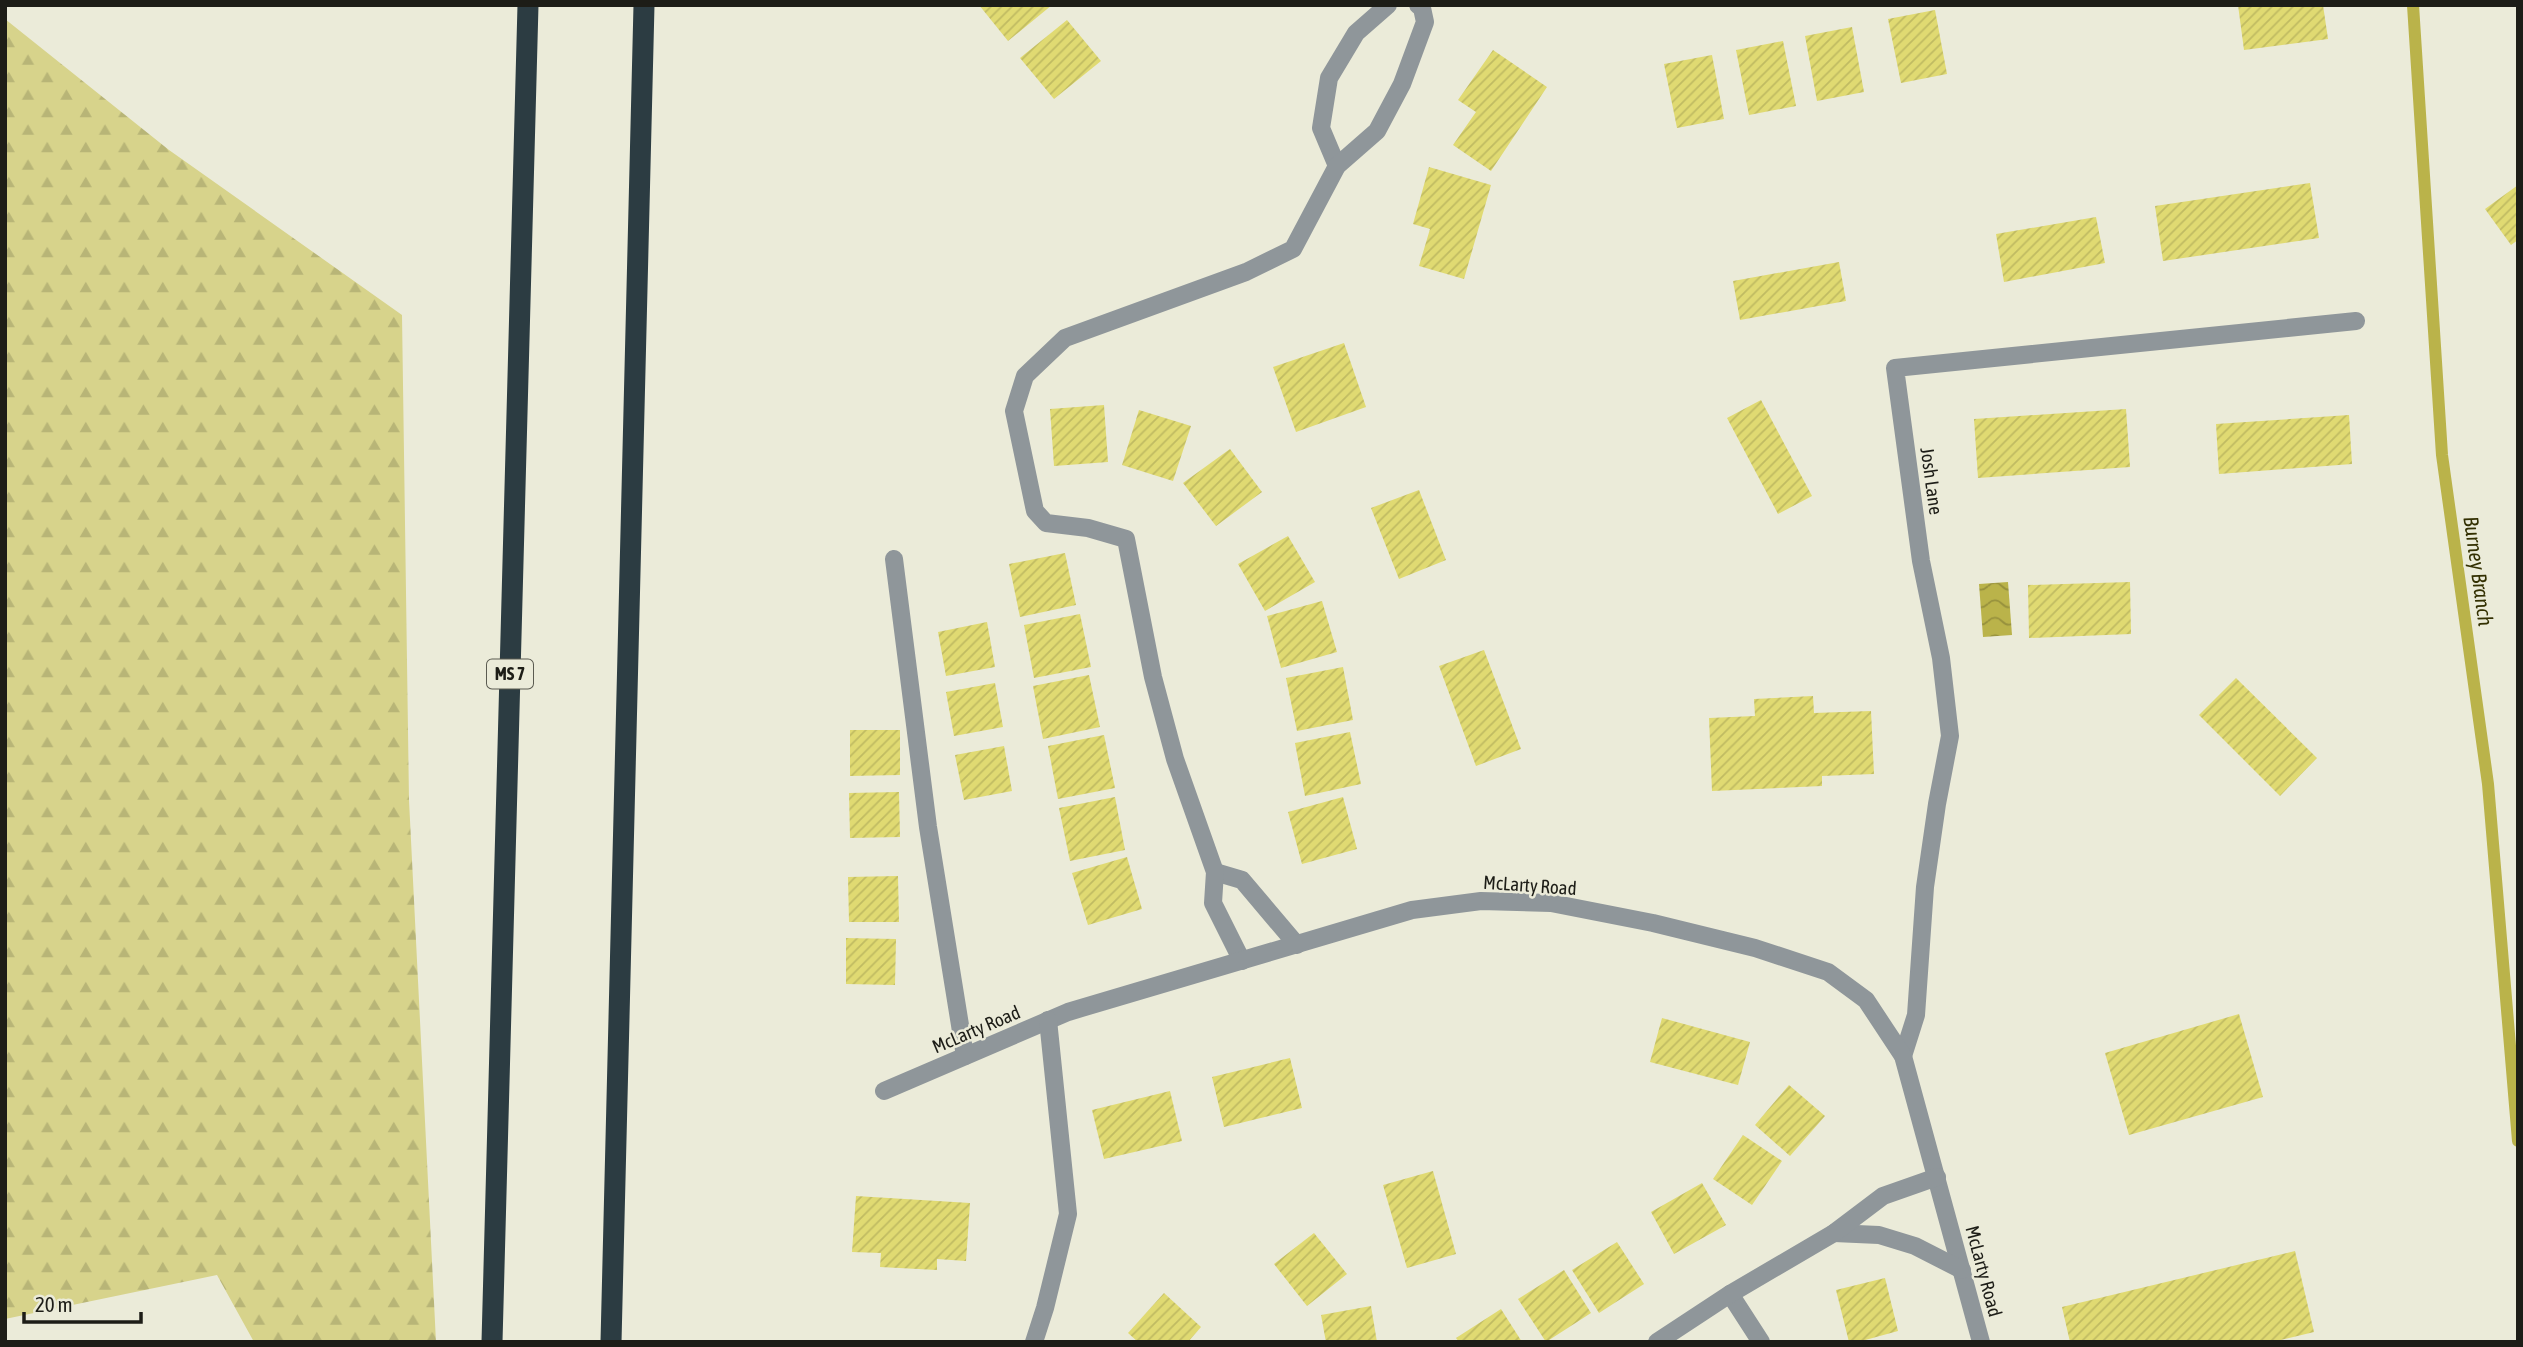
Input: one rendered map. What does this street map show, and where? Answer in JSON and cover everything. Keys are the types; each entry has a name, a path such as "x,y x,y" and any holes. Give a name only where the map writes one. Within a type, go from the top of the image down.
{"highway":[{"name":"MS 7","path":"492,1342 528,5"},
{"path":"611,1342 644,5"}],"street":[{"path":"1337,166 1321,128 1329,78 1356,33 1388,5"},
{"path":"1242,961 1213,903 1214,872 1175,759 1153,677 1126,539 1088,528 1046,523 1035,511 1014,411 1024,376 1065,338 1246,272 1293,249 1337,166 1377,131 1402,84 1425,22 1419,5"},
{"name":"Josh Lane","path":"1903,1056 1916,1015 1926,887 1937,804 1950,736 1941,658 1921,561 1895,368 2356,321"},
{"path":"894,559 928,827 965,1056"},
{"path":"1214,872 1242,880 1297,944"},
{"name":"McLarty Road","path":"884,1091 1068,1012 1412,910 1481,901 1551,903 1653,923 1755,948 1828,972 1866,1000 1903,1056 1981,1342"},
{"path":"1034,1342 1068,1214 1048,1020"},
{"path":"1657,1342 1730,1294 1834,1233 1883,1196 1937,1177"},
{"path":"1834,1233 1879,1234 1915,1245 1962,1270"},
{"path":"1730,1294 1761,1342"}],"green space":[{"path":"5,19 169,150 402,315 409,800 436,1342 254,1342 217,1275 5,1319"}],"water":[{"path":"2008,582 2012,635 1983,637 1979,584"}],"building":[{"path":"979,5 1052,5 1008,41"},
{"path":"2238,5 2323,5 2328,39 2244,50"},
{"path":"1935,10 1947,74 1901,83 1888,19"},
{"path":"1067,20 1101,61 1054,99 1020,58"},
{"path":"1852,27 1864,92 1817,101 1805,36"},
{"path":"1783,41 1796,106 1749,115 1736,50"},
{"path":"1493,50 1547,87 1491,171 1453,145 1476,112 1458,100"},
{"path":"1712,55 1724,119 1677,128 1664,64"},
{"path":"1429,167 1491,185 1464,279 1419,266 1430,229 1413,224"},
{"path":"2310,183 2319,238 2163,261 2155,206"},
{"path":"2518,185 2518,240 2511,245 2485,209"},
{"path":"2096,217 2105,263 2004,282 1996,234"},
{"path":"1839,262 1846,301 1740,320 1733,281"},
{"path":"1344,343 1366,407 1296,432 1273,367"},
{"path":"1761,400 1812,496 1778,514 1727,418"},
{"path":"1104,405 1108,462 1054,466 1050,409"},
{"path":"2126,409 2130,467 1978,478 1974,419"},
{"path":"1139,410 1191,426 1173,481 1122,465"},
{"path":"2349,415 2352,464 2219,474 2216,424"},
{"path":"1230,449 1262,492 1216,526 1183,483"},
{"path":"1419,490 1446,560 1399,579 1371,508"},
{"path":"1288,536 1315,582 1265,611 1238,564"},
{"path":"1065,553 1076,605 1020,617 1009,564"},
{"path":"2130,582 2131,634 2029,638 2028,585"},
{"path":"1322,601 1337,652 1281,668 1267,616"},
{"path":"1080,614 1091,667 1034,678 1024,625"},
{"path":"987,622 995,667 946,676 938,632"},
{"path":"1484,650 1521,749 1476,766 1439,666"},
{"path":"1343,667 1353,720 1297,731 1286,678"},
{"path":"1089,675 1100,727 1043,739 1033,686"},
{"path":"2236,678 2317,758 2280,796 2199,715"},
{"path":"995,683 1003,727 954,736 946,692"},
{"path":"1813,696 1814,713 1871,711 1874,774 1822,776 1822,786 1712,791 1709,718 1755,716 1754,699"},
{"path":"850,730 900,730 900,775 850,776"},
{"path":"1350,732 1361,784 1305,796 1295,743"},
{"path":"1104,735 1115,788 1058,799 1048,746"},
{"path":"1004,746 1012,791 964,800 955,755"},
{"path":"899,792 900,837 850,838 849,793"},
{"path":"1115,797 1125,850 1070,861 1059,808"},
{"path":"1343,797 1357,849 1302,864 1288,812"},
{"path":"1127,857 1142,909 1088,925 1072,873"},
{"path":"898,876 899,922 849,922 848,877"},
{"path":"846,938 896,939 895,985 846,984"},
{"path":"2239,1014 2263,1097 2129,1135 2105,1053"},
{"path":"1662,1018 1750,1042 1738,1085 1650,1062"},
{"path":"1290,1058 1302,1108 1224,1127 1212,1077"},
{"path":"1789,1085 1825,1116 1790,1156 1755,1125"},
{"path":"1170,1091 1182,1141 1104,1159 1092,1110"},
{"path":"1743,1135 1782,1161 1752,1205 1713,1179"},
{"path":"1433,1171 1456,1254 1407,1268 1383,1185"},
{"path":"1702,1183 1726,1225 1674,1254 1651,1212"},
{"path":"856,1196 970,1203 966,1261 937,1259 937,1270 880,1267 881,1253 852,1252"},
{"path":"1314,1233 1347,1274 1307,1306 1274,1264"},
{"path":"1617,1242 1644,1284 1599,1313 1572,1270"},
{"path":"2295,1251 2314,1332 2272,1342 2070,1342 2062,1307"},
{"path":"1564,1270 1591,1313 1546,1342 1518,1299"},
{"path":"1885,1278 1898,1331 1849,1342 1836,1290"},
{"path":"1164,1293 1201,1327 1188,1342 1138,1342 1128,1333"},
{"path":"1371,1306 1377,1342 1326,1342 1321,1315"},
{"path":"1501,1309 1522,1342 1459,1342 1456,1338"}],"waterway":[{"name":"Burney Branch","path":"2413,5 2442,455 2488,784 2518,1141"}]}
